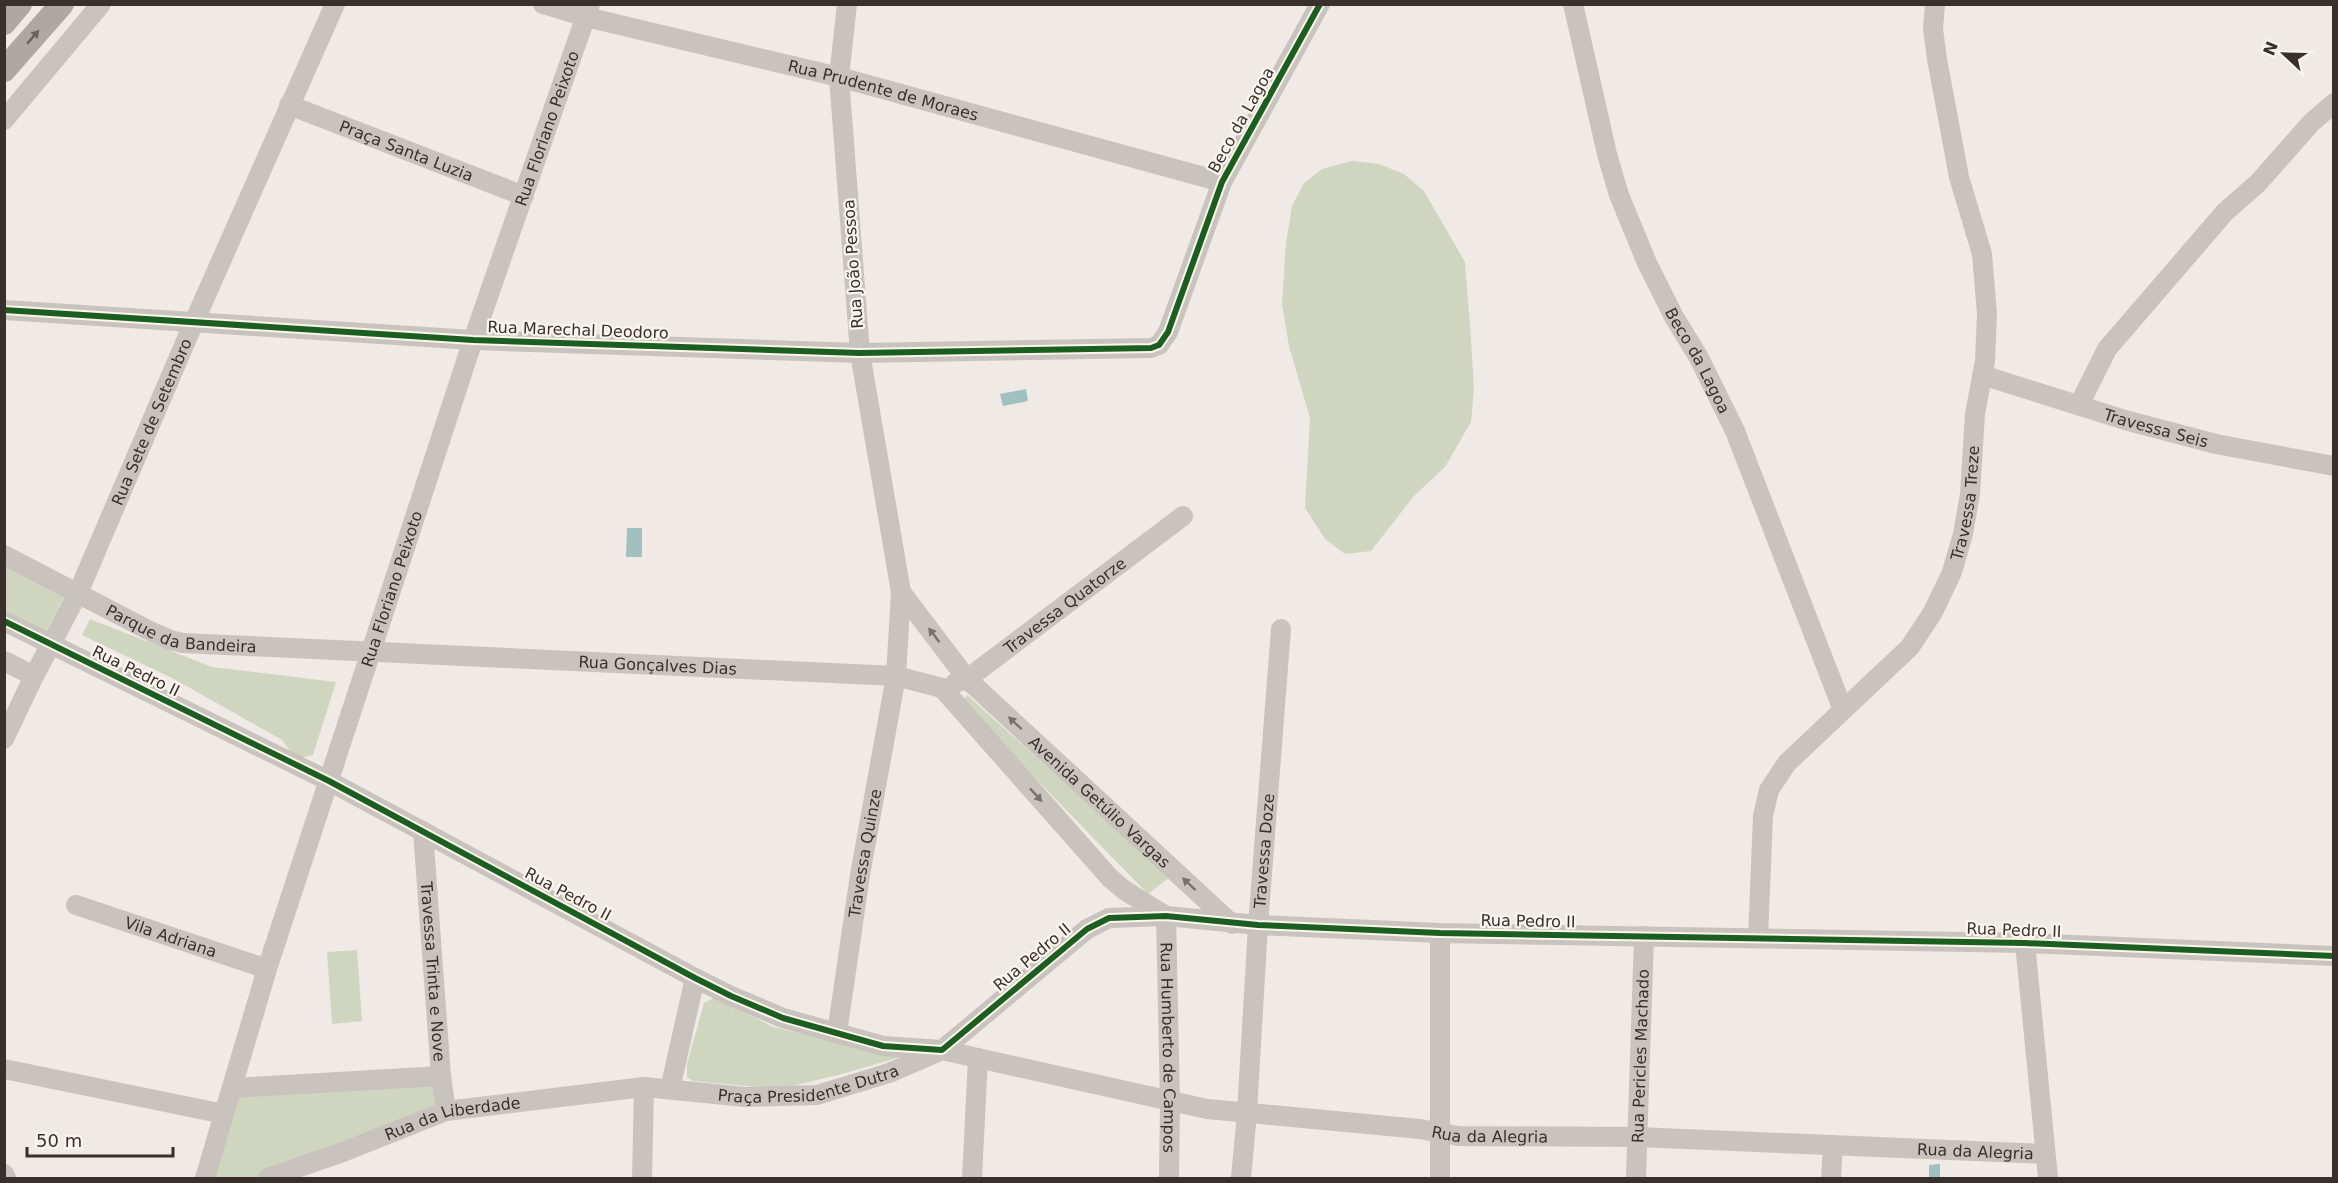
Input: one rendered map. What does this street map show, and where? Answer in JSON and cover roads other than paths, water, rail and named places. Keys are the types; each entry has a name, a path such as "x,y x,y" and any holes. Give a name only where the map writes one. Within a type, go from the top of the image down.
{"main road":[{"path":"4,23 20,4"},
{"path":"4,70 62,4"}],"street":[{"path":"4,120 101,4"},
{"name":"Rua Sete de Setembro","path":"4,739 78,593 194,322 335,4"},
{"name":"Rua Prudente de Moraes","path":"543,4 588,11 839,76 1222,182"},
{"name":"Rua João Pessoa","path":"847,4 839,76 860,353 901,592 896,676"},
{"name":"Beco da Lagoa","path":"1151,348 1159,345 1168,332 1222,182 1320,4"},
{"name":"Beco da Lagoa","path":"1573,4 1607,154 1619,195 1647,263 1674,317 1698,356 1735,431 1843,710"},
{"name":"Travessa Treze","path":"1758,938 1763,816 1769,790 1787,763 1910,647 1933,612 1952,572 1963,534 1970,494 1975,414 1982,375 1987,314 1982,254 1959,177 1941,81 1933,28 1935,4"},
{"name":"Rua Floriano Peixoto","path":"206,1179 267,969 473,340 588,11"},
{"path":"2079,405 2107,349 2226,212 2258,183 2311,123 2334,103"},
{"name":"Praça Santa Luzia","path":"290,105 524,196"},
{"name":"Rua Marechal Deodoro","path":"4,310 473,340 860,353 1151,348"},
{"name":"Travessa Seis","path":"1982,375 2125,420 2216,444 2334,466"},
{"name":"Travessa Quatorze","path":"942,688 967,679 1183,516"},
{"name":"Parque da Bandeira","path":"4,555 170,640 200,644 372,653"},
{"name":"Rua João Pessoa","path":"901,592 967,679"},
{"name":"Rua Pedro II","path":"4,621 329,781 695,978 783,1018 883,1046 942,1050 1087,929 1109,918 1166,916 1232,924 1440,933 2025,943 2334,956"},
{"name":"Travessa Doze","path":"1241,1179 1281,629"},
{"name":"Rua Gonçalves Dias","path":"372,653 896,676 942,688"},
{"path":"4,661 34,676"},
{"name":"Travessa Quinze","path":"837,1033 860,875 896,676"},
{"name":"Avenida Getúlio Vargas","path":"967,679 1232,924"},
{"name":"Avenida Getúlio Vargas","path":"942,688 1110,878 1124,890 1166,916"},
{"name":"Travessa Trinta e Nove","path":"423,831 441,1076 446,1111"},
{"name":"Vila Adriana","path":"76,905 267,969"},
{"name":"Rua Humberto de Campos","path":"1166,916 1170,1102 1169,1179"},
{"path":"1440,933 1440,1179"},
{"name":"Rua Pericles Machado","path":"1636,1179 1644,936"},
{"path":"2025,943 2048,1179"},
{"path":"670,1089 695,978"},
{"name":"Rua da Alegria","path":"942,1050 1207,1109 1420,1129 1458,1136 1636,1137 2045,1154"},
{"name":"Praça Presidente Dutra","path":"644,1087 745,1097 817,1095 889,1073 942,1050"},
{"path":"972,1179 978,1058"},
{"path":"4,1069 224,1114"},
{"path":"233,1088 441,1076"},
{"path":"642,1179 644,1087"},
{"name":"Rua da Liberdade","path":"268,1179 446,1111 644,1087"},
{"path":"1831,1179 1833,1145"},
{"path":"4,1174 6,1179"}],"water":[{"path":"1026,389 1028,401 1003,406 1000,394"},
{"path":"627,528 642,528 642,557 626,557"},
{"path":"1940,1164 1940,1178 1929,1178 1929,1165"}]}
